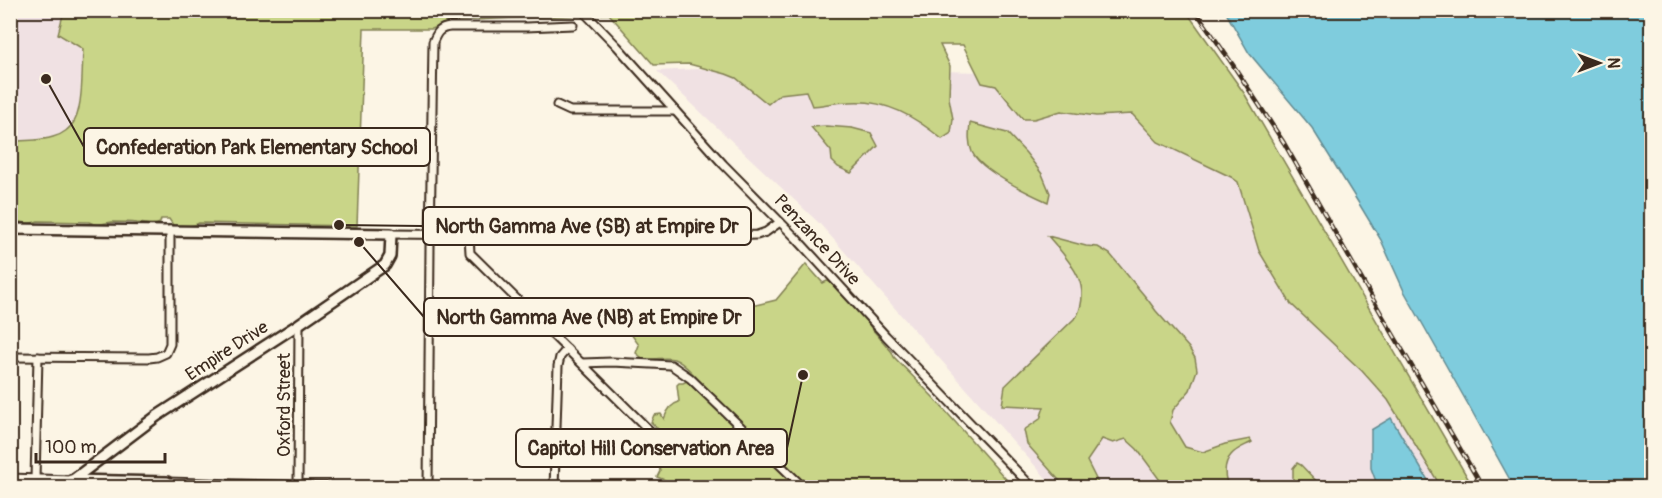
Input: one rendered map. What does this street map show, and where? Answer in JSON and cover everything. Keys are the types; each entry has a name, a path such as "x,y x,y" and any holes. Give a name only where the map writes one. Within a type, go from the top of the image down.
{"street":[{"name":"Penzance Drive","path":"582,10 723,164 1033,488"},
{"path":"428,488 432,50 436,34 442,28 450,27 573,25"},
{"path":"557,105 570,111 675,111"},
{"path":"10,229 690,237 757,236 780,222"},
{"path":"10,357 158,357 166,353 170,344 170,230"},
{"name":"Empire Drive","path":"62,488 157,416 385,265 390,256 391,234"},
{"path":"469,236 470,253 656,437"},
{"name":"Oxford Street","path":"298,485 299,324"},
{"path":"554,488 558,366 560,357 567,349"},
{"path":"35,479 38,357"},
{"path":"582,363 671,365 690,378 804,488"},
{"path":"10,478 167,485 298,485 380,488"}],"shaded area":[{"path":"11,11 64,11 83,48 79,109 74,122 66,131 53,137 11,142"},
{"path":"736,67 1192,76 1460,487 1054,487 819,223 657,71"}],"green space":[{"path":"64,11 1186,11 1244,93 1473,487 1441,487 1388,400 1362,371 1291,304 1259,251 1238,182 1158,142 1132,114 1096,116 1061,111 1034,119 1023,119 996,86 982,83 963,45 940,45 950,66 949,98 953,119 951,133 942,139 899,111 875,103 844,102 812,106 806,91 780,94 768,104 736,78 726,74 689,64 654,65 609,14 451,21 432,29 364,29 357,226 199,223 183,226 173,225 169,219 161,219 160,223 151,225 124,222 98,224 11,221 11,142 60,135 71,126 78,113 83,49 58,34"},
{"path":"970,123 1007,133 1042,174 1050,193 1048,202 1006,181 977,159 970,145"},
{"path":"811,127 852,128 871,133 878,146 851,173 838,167 832,161 831,151"},
{"path":"1048,236 1098,247 1110,254 1189,348 1195,358 1197,370 1190,390 1173,410 1170,422 1185,447 1203,452 1225,444 1250,439 1252,442 1231,455 1227,463 1225,475 1229,487 1165,487 1137,449 1126,439 1113,443 1102,439 1087,461 1100,487 1065,487 1027,444 1024,430 1040,419 1044,407 1002,405 1005,386 1077,316 1081,304 1082,293 1076,273"},
{"path":"806,264 823,283 830,282 856,305 894,357 1013,487 654,487 665,484 665,480 657,477 660,471 660,452 661,450 670,452 658,429 651,422 654,415 661,414 664,419 670,408 679,402 677,385 679,383 687,381 704,398 709,393 678,361 667,358 645,360 636,353 639,345 631,334 628,322 633,313 625,308 614,311 603,307 600,315 597,310 602,303 647,303 662,308 680,304 700,307 712,304 727,304 732,307 739,307 741,304 756,305 776,300"},
{"path":"1297,463 1322,487 1290,487 1293,468"}],"water":[{"path":"1225,11 1651,11 1651,487 1514,487 1404,291 1381,240 1358,202 1312,128 1249,53"},
{"path":"1391,418 1432,487 1378,487 1371,468 1371,430"}],"railway":[{"path":"1195,10 1284,143 1483,488"}],"place":[{"name":"Confederation Park Elementary School","path":"46,79"},
{"name":"North Gamma Ave (SB) at Empire Dr","path":"339,225"},
{"name":"North Gamma Ave (NB) at Empire Dr","path":"359,242"},
{"name":"Capitol Hill Conservation Area","path":"803,375"}]}
